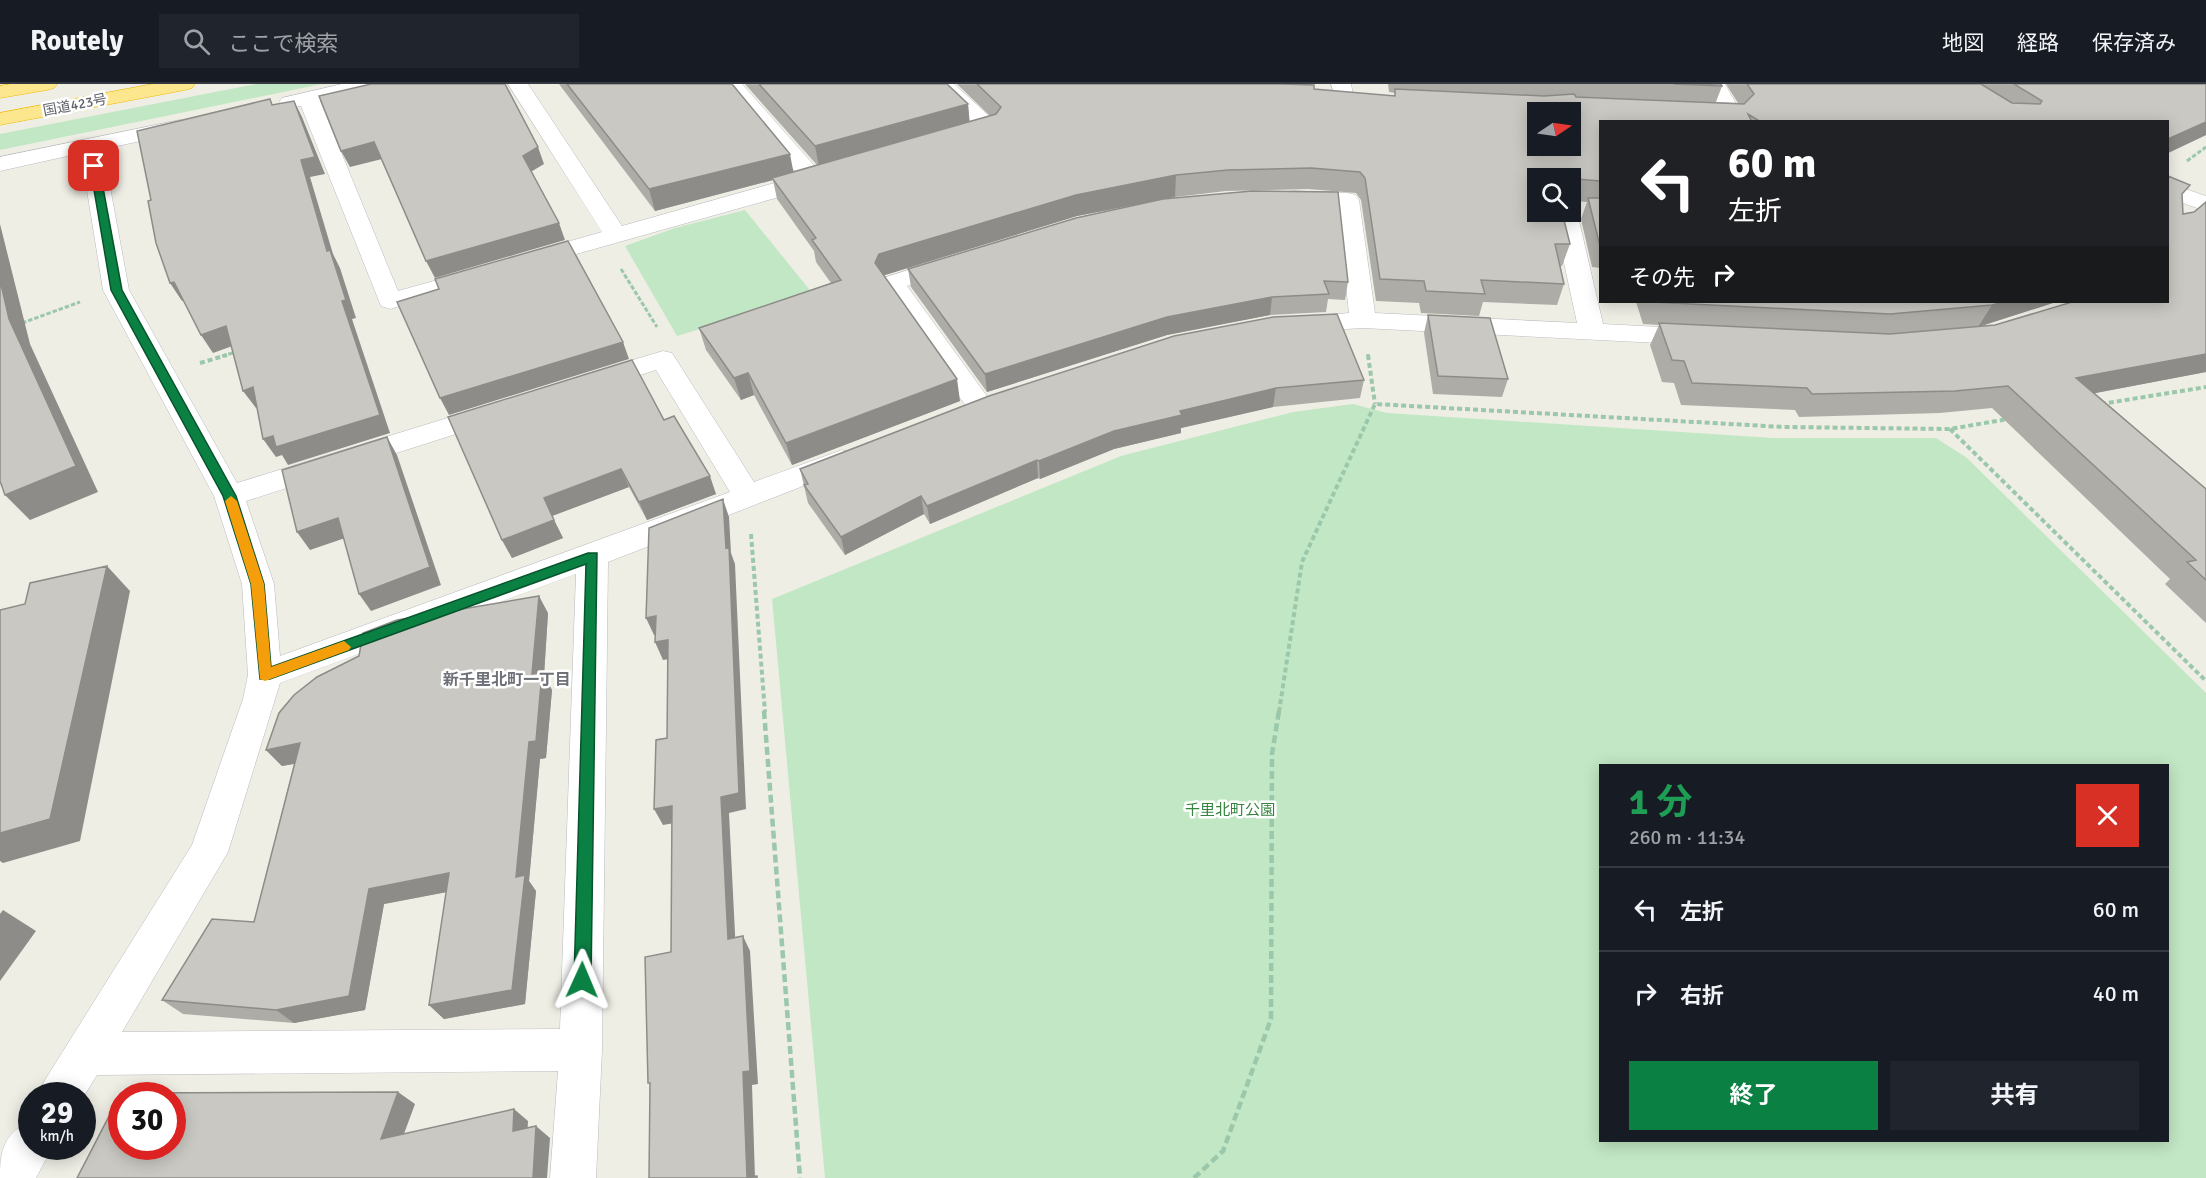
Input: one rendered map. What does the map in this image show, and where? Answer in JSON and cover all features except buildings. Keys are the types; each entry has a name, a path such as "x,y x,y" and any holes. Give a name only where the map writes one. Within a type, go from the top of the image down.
{"highway":[{"path":"0,92 47,84"},
{"path":"0,105 114,84"},
{"name":"国道423号","path":"0,119 184,84"}],"street":[{"path":"274,106 369,84"},
{"path":"518,84 615,236"},
{"path":"308,98 390,301 825,176 731,84"},
{"path":"934,144 989,128 942,84"},
{"path":"1686,114 1732,116 1715,84"},
{"path":"1320,98 1343,92 1366,100"},
{"path":"0,164 206,121"},
{"path":"68,1082 208,852 260,699 265,675 258,584 230,496 160,374 116,290 90,145"},
{"path":"2169,190 2202,203"},
{"path":"1268,198 1348,200 1363,320"},
{"path":"2175,221 2202,203"},
{"path":"1567,222 1592,332"},
{"path":"970,258 892,283 980,407"},
{"path":"1270,325 1363,320 1722,338"},
{"path":"572,388 663,359 748,497"},
{"path":"230,496 526,402"},
{"path":"265,675 592,556 870,450"},
{"path":"573,1178 581,1050 592,556"},
{"path":"85,1054 581,1050"},
{"path":"10,1178 21,1160"}],"path":[{"path":"615,236 609,250 670,348 663,359"},
{"path":"20,324 84,301"},
{"path":"1194,1178 1223,1151 1271,1019 1272,754 1302,562 1375,404 1363,320"},
{"path":"160,374 240,351"},
{"path":"2090,406 2206,387"},
{"path":"1375,404 1784,427 1950,429 2020,417"},
{"path":"1950,429 2206,681"},
{"path":"748,497 800,1178"}],"green space":[{"path":"256,84 322,84 0,150 0,134"},
{"path":"745,210 813,294 677,336 625,246 675,228"},
{"name":"千里北町公園","path":"1353,404 1387,413 1773,438 1936,438 1967,458 2206,693 2206,1178 825,1178 772,599 1121,456 1293,412"}],"slow traffic":[{"path":"231,501 258,584 265,675 344,647"}],"district":[{"name":"新千里北町一丁目","path":"507,680"}],"route":[{"path":"94,166 116,290 160,374 230,496 258,584 265,675 592,556 582,980"}]}
